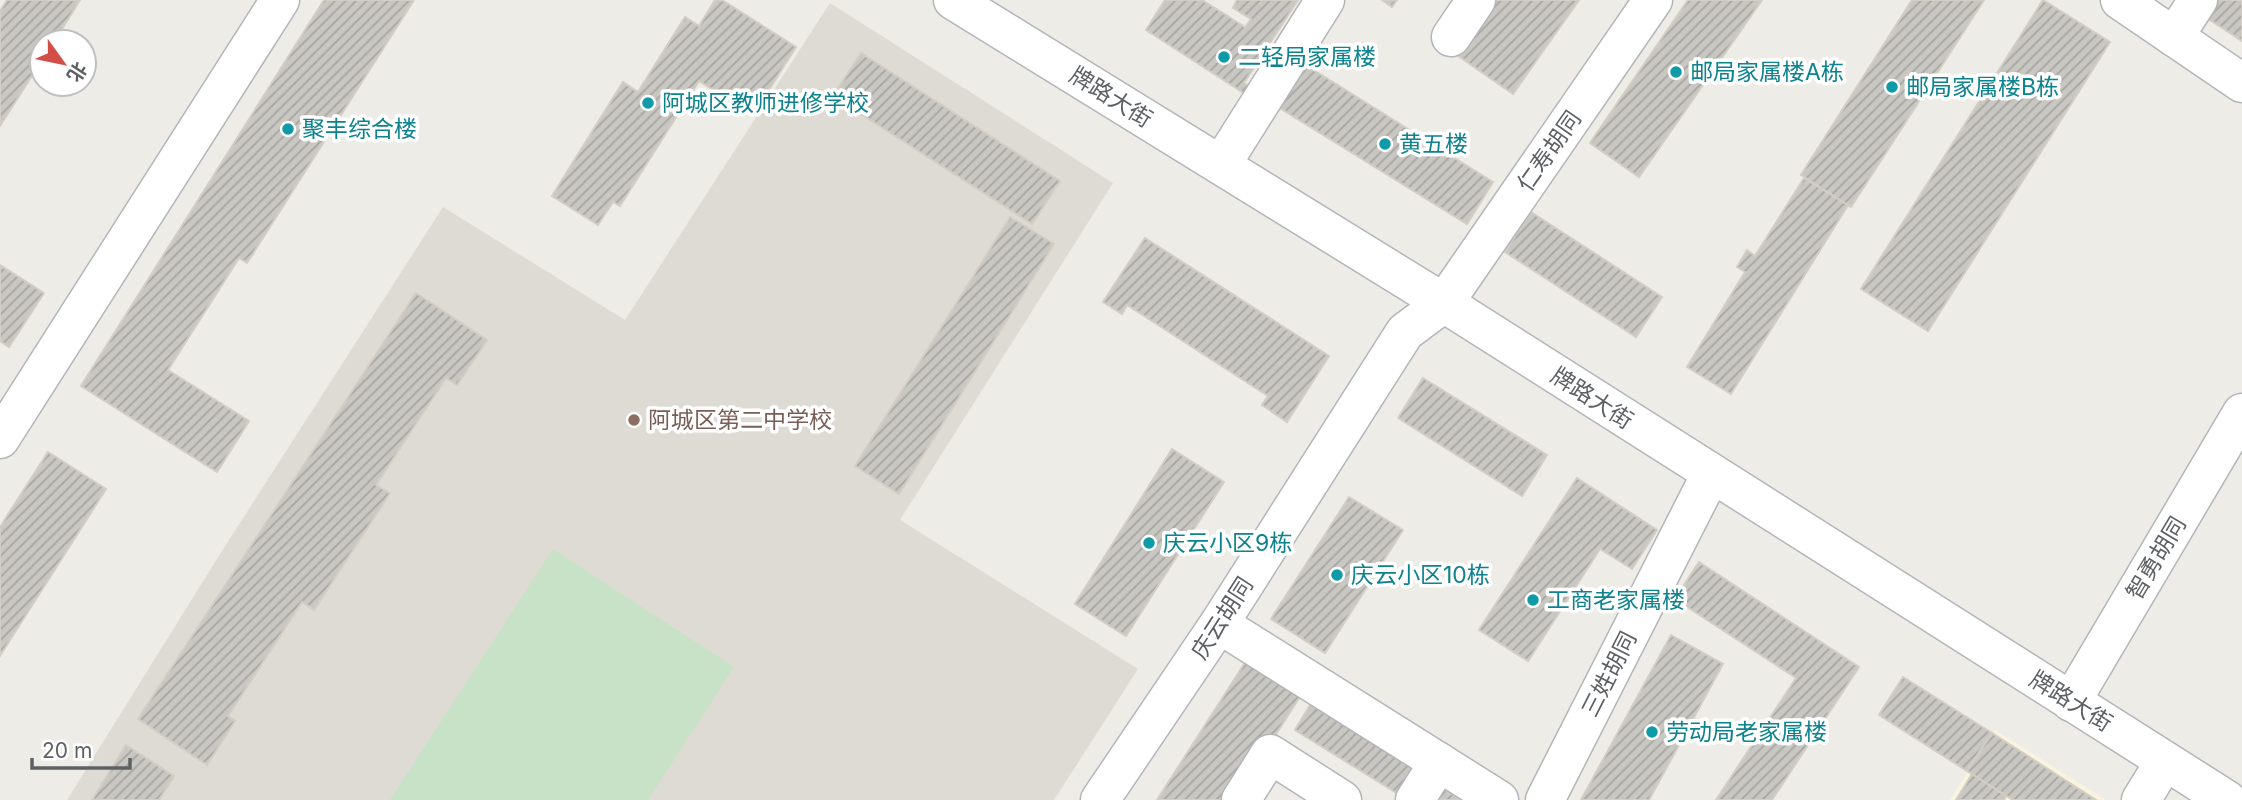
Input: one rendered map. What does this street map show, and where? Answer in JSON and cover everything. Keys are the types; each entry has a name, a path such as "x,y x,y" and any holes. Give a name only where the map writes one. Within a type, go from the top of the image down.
{"street":[{"path":"0,439 13,391 280,0"},
{"name":"牌路大街","path":"953,0 991,10 1221,165 1444,303 2227,800"},
{"path":"1221,165 1325,0"},
{"path":"1451,37 1476,0"},
{"name":"仁寿胡同","path":"1444,303 1653,0"},
{"path":"2120,0 2242,83"},
{"path":"2174,37 2198,0"},
{"name":"庆云胡同","path":"1100,800 1219,624 1405,332 1444,303"},
{"name":"智勇胡同","path":"2071,702 2242,414"},
{"name":"三姓胡同","path":"1545,800 1711,474"},
{"path":"1219,624 1499,800"},
{"path":"1241,800 1270,754 1342,800"},
{"path":"2141,800 2165,761"},
{"path":"1415,800 1439,762"}],"shaded area":[{"name":"阿城区第二中学校","path":"830,3 1113,183 900,520 1138,669 1054,800 67,800 220,554 443,207 625,320"},
{"path":"1995,730 2106,800 1950,800"}],"green space":[{"path":"553,549 734,667 648,800 390,800"}],"building":[{"path":"7,0 80,0 63,28 28,28 28,82 0,126 0,11"},
{"name":"聚丰综合楼","path":"324,0 414,0 247,263 239,258 168,370 249,421 217,472 81,386"},
{"name":"阿城区教师进修学校","path":"715,0 722,0 796,47 753,115 699,81 620,206 613,202 598,225 552,196 623,82 638,92 685,17 699,26"},
{"name":"二轻局家属楼","path":"1165,0 1202,0 1245,27 1251,19 1233,8 1237,0 1298,0 1244,83 1254,89 1250,97 1146,30"},
{"path":"1382,0 1397,0 1392,7"},
{"path":"1491,0 1579,0 1513,94 1454,53"},
{"name":"邮局家属楼A栋","path":"1688,0 1762,0 1639,177 1590,143"},
{"name":"邮局家属楼B栋","path":"1912,0 1984,0 1851,207 1801,175"},
{"path":"2043,0 2110,42 1928,331 1861,289"},
{"path":"2210,0 2242,0 2242,41 2201,14"},
{"path":"861,53 1060,181 1032,224 833,96"},
{"name":"黄五楼","path":"1304,64 1493,182 1467,224 1278,107"},
{"path":"1804,178 1848,205 1731,394 1687,367 1745,272 1737,267 1747,250 1755,256"},
{"path":"1531,212 1662,297 1636,337 1505,252"},
{"path":"1010,217 1054,244 899,494 855,466"},
{"path":"1145,238 1329,356 1287,422 1262,405 1268,396 1127,305 1122,314 1103,302"},
{"path":"0,265 44,293 9,347 0,341"},
{"path":"416,293 487,340 457,385 446,378 376,485 390,493 314,610 302,602 228,716 235,721 207,765 138,719"},
{"path":"1423,378 1547,455 1522,496 1398,418"},
{"name":"庆云小区9栋","path":"1172,449 1224,482 1126,636 1075,604"},
{"path":"48,452 106,489 0,656 0,527"},
{"name":"工商老家属楼","path":"1577,478 1657,530 1632,569 1600,549 1528,661 1479,630"},
{"name":"庆云小区10栋","path":"1349,497 1403,530 1325,653 1271,619"},
{"path":"1699,562 1859,667 1772,800 1716,800 1796,678 1675,599"},
{"name":"劳动局老家属楼","path":"1671,635 1723,664 1649,800 1581,800"},
{"path":"1246,661 1301,695 1234,800 1157,800"},
{"path":"1903,677 1992,733 1967,771 1879,715"},
{"path":"1312,702 1416,766 1398,794 1295,730"},
{"path":"1992,733 2096,800 2013,800 1967,771"},
{"path":"126,745 174,776 159,800 92,800"},
{"path":"1972,774 2006,796 2004,800 1956,800"},
{"path":"1439,786 1461,800 1430,800"}],"place":[{"name":"二轻局家属楼","path":"1224,57"},
{"name":"邮局家属楼A栋","path":"1676,72"},
{"name":"邮局家属楼B栋","path":"1892,87"},
{"name":"阿城区教师进修学校","path":"648,103"},
{"name":"聚丰综合楼","path":"288,129"},
{"name":"黄五楼","path":"1385,144"},
{"name":"阿城区第二中学校","path":"634,420"},
{"name":"庆云小区9栋","path":"1149,543"},
{"name":"庆云小区10栋","path":"1337,575"},
{"name":"工商老家属楼","path":"1533,600"},
{"name":"劳动局老家属楼","path":"1652,732"}]}
